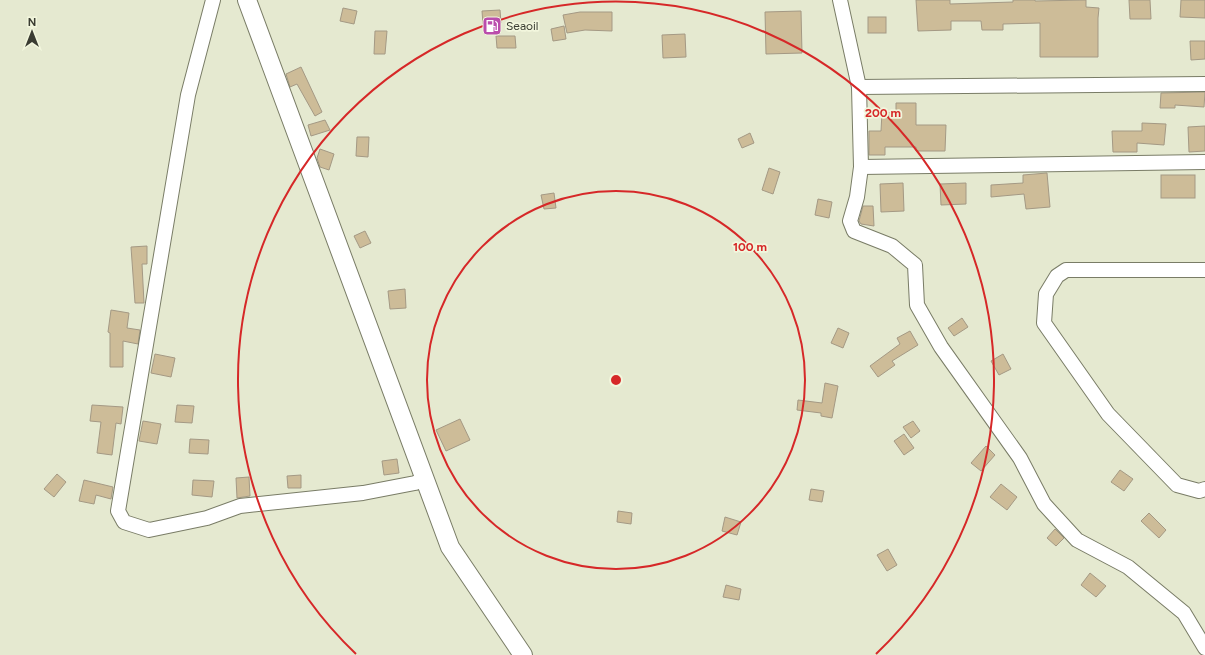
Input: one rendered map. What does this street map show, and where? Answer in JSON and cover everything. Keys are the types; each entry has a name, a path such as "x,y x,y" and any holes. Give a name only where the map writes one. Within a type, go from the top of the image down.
{"street":[{"path":"213,0 188,95 118,511 124,522 149,530 207,518 240,506 363,493 415,483 425,479"},
{"path":"247,0 450,546 523,655"},
{"path":"840,0 859,87 861,167 857,197 850,221 854,231 892,246 915,265 917,305 941,347 1020,458 1044,504 1077,540 1128,567 1184,613 1205,648"},
{"path":"859,87 1205,84"},
{"path":"861,167 1205,162"},
{"path":"1205,270 1066,270 1057,276 1046,294 1044,323 1108,414 1177,486 1199,491 1205,489"}],"building":[{"path":"916,0 950,0 950,4 1013,2 1013,0 1086,0 1086,7 1099,8 1098,57 1040,57 1040,23 1003,24 1003,30 982,30 981,21 951,21 951,30 918,31"},
{"path":"1129,0 1150,0 1151,19 1130,19"},
{"path":"1181,0 1205,0 1205,18 1180,17"},
{"path":"343,8 357,11 354,24 340,21"},
{"path":"500,10 501,23 483,24 482,11"},
{"path":"801,11 802,53 766,54 765,12"},
{"path":"580,12 612,12 612,31 585,30 567,33 563,15"},
{"path":"868,17 886,17 886,33 868,33"},
{"path":"564,26 566,39 553,41 551,29"},
{"path":"375,31 387,31 385,54 374,54"},
{"path":"685,34 686,57 663,58 662,35"},
{"path":"496,36 515,36 516,48 497,48"},
{"path":"1190,41 1205,41 1205,59 1191,60"},
{"path":"301,67 322,112 315,116 297,84 290,87 286,74"},
{"path":"1205,92 1204,107 1175,105 1175,108 1160,108 1161,93"},
{"path":"896,103 916,103 916,125 946,125 945,151 916,151 916,147 885,147 885,155 869,155 869,131 881,131 882,112 896,113"},
{"path":"325,120 330,130 311,136 308,125"},
{"path":"1142,123 1166,124 1164,145 1137,143 1137,152 1113,152 1112,131 1142,131"},
{"path":"1205,126 1205,151 1189,152 1188,127"},
{"path":"750,133 754,143 742,148 738,139"},
{"path":"357,137 369,137 368,157 356,156"},
{"path":"320,149 334,154 329,170 320,167 317,158"},
{"path":"769,168 780,172 773,194 762,190"},
{"path":"1047,173 1050,207 1026,209 1024,194 991,197 991,185 1023,183 1023,175"},
{"path":"1161,175 1195,175 1195,198 1161,198"},
{"path":"903,183 904,211 881,212 880,184"},
{"path":"966,183 966,204 941,205 940,184"},
{"path":"554,193 556,208 544,209 541,195"},
{"path":"818,199 832,202 829,218 815,215"},
{"path":"863,206 873,206 874,226 861,224 859,221"},
{"path":"365,231 371,243 360,248 354,236"},
{"path":"147,246 147,264 142,264 144,303 135,303 131,247"},
{"path":"405,289 406,308 390,309 388,291"},
{"path":"111,310 129,313 127,328 140,330 138,344 123,341 123,367 110,367 110,333 108,332"},
{"path":"962,318 968,327 954,336 948,328"},
{"path":"838,328 849,333 843,348 831,343"},
{"path":"910,331 918,345 892,361 895,365 878,377 870,366 900,344 897,338"},
{"path":"155,354 175,358 171,377 151,373"},
{"path":"1003,354 1011,369 999,375 991,361"},
{"path":"825,383 838,386 832,418 821,416 821,413 797,410 798,400 822,403"},
{"path":"92,405 123,407 121,424 116,423 112,455 97,453 101,422 90,421"},
{"path":"177,405 194,406 192,423 175,422"},
{"path":"460,419 470,440 446,451 436,430"},
{"path":"143,421 161,424 157,444 139,441"},
{"path":"913,421 920,431 911,438 903,427"},
{"path":"904,434 914,448 904,455 894,441"},
{"path":"190,439 209,440 208,454 189,453"},
{"path":"986,446 995,455 981,471 971,463"},
{"path":"397,459 399,473 384,475 382,461"},
{"path":"1120,470 1133,479 1124,491 1111,482"},
{"path":"57,474 66,482 54,497 44,489"},
{"path":"301,475 301,488 288,488 287,476"},
{"path":"249,477 250,496 237,498 236,478"},
{"path":"84,480 113,487 111,499 96,495 94,504 79,501"},
{"path":"193,480 214,481 212,497 192,495"},
{"path":"1001,484 1017,497 1007,510 990,497"},
{"path":"811,489 824,491 822,502 809,500"},
{"path":"618,511 632,513 631,524 617,522"},
{"path":"1149,513 1166,530 1159,538 1141,521"},
{"path":"725,517 741,522 737,535 722,531"},
{"path":"1055,529 1064,538 1056,546 1047,538"},
{"path":"888,549 897,565 887,571 877,555"},
{"path":"1090,573 1106,586 1096,597 1081,585"},
{"path":"726,585 741,589 739,600 723,597"}],"place":[{"name":"Seaoil","path":"492,26"}]}
